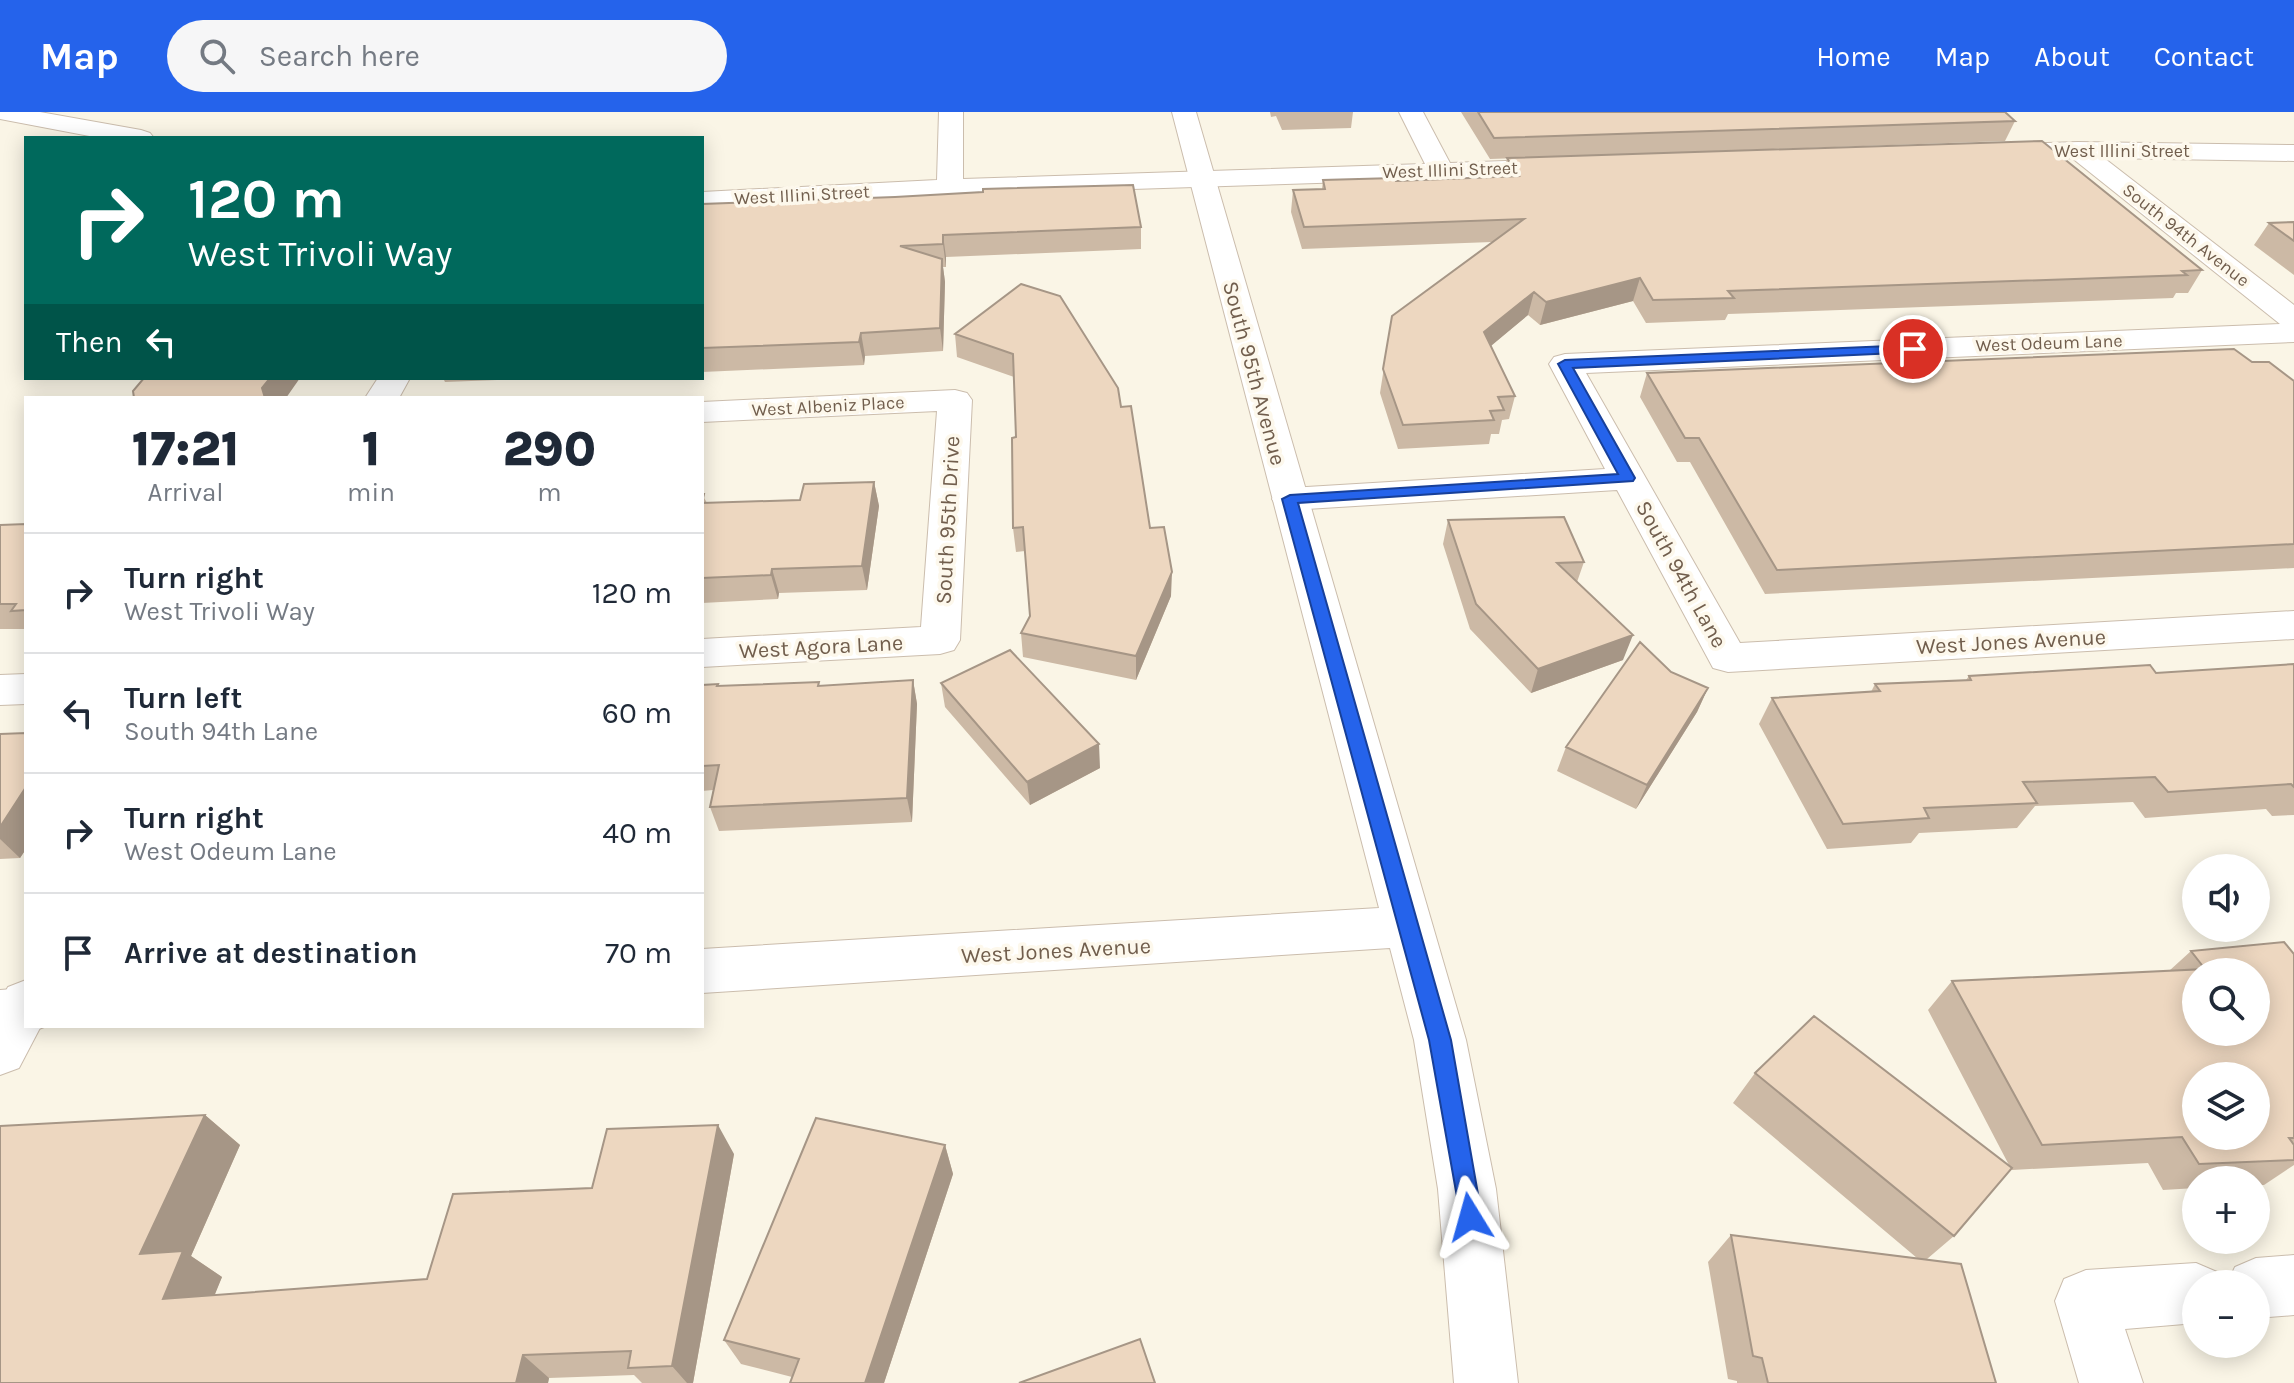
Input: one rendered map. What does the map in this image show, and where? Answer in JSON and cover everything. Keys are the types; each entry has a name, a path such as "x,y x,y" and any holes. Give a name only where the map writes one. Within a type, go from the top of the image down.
{"street":[{"path":"0,112 114,132 145,128"},
{"path":"950,187 951,112"},
{"name":"South 95th Avenue","path":"1184,112 1440,1040 1467,1189 1486,1383"},
{"path":"1411,112 1441,170"},
{"name":"West Illini Street","path":"1973,153 2078,150 2294,153"},
{"name":"South 94th Avenue","path":"2078,150 2294,320"},
{"name":"West Illini Street","path":"704,200 950,187 1585,166"},
{"name":"West Odeum Lane","path":"1565,364 2294,333"},
{"name":"South 94th Lane","path":"1565,364 1728,658"},
{"name":"West Albeniz Place","path":"704,412 955,400"},
{"name":"South 95th Drive","path":"940,640 955,400"},
{"path":"1290,499 1628,478"},
{"name":"West Jones Avenue","path":"1728,658 2294,625"},
{"name":"West Agora Lane","path":"704,653 940,640"},
{"path":"0,690 24,689"},
{"name":"West Jones Avenue","path":"704,971 1409,926"},
{"path":"2270,1287 2294,1285"},
{"path":"2111,1383 2086,1301 2182,1294"}],"building":[{"path":"1478,112 2005,112 2015,121 1494,138"},
{"path":"2042,141 2202,270 2182,271 2187,275 1728,291 1734,298 1653,300 1640,278 1546,302 1534,292 1484,332 1515,396 1498,397 1504,410 1490,411 1494,420 1403,425 1383,369 1392,316 1524,219 1304,227 1293,190 1325,189 1323,180 1395,178 1396,181 1519,176 1507,158"},
{"path":"1133,185 1141,227 943,235 943,244 900,246 942,259 940,328 861,333 859,342 704,348 704,204 895,197 983,192 983,189"},
{"path":"2294,222 2294,241 2269,223"},
{"path":"1021,284 1060,296 1118,388 1121,407 1131,406 1150,528 1164,527 1172,572 1136,656 1021,633 1030,616 1023,527 1013,528 1012,438 1016,437 1013,354 955,334"},
{"path":"2234,349 2252,362 2269,362 2294,381 2294,544 1777,570 1699,438 1685,438 1647,373"},
{"path":"142,380 268,380 262,388 264,396 134,396 133,391"},
{"path":"874,482 862,566 772,569 771,575 704,578 704,503 800,500 804,484"},
{"path":"1564,517 1584,562 1557,563 1633,635 1538,669 1476,604 1448,520"},
{"path":"24,524 24,610 11,611 16,604 0,604 0,525"},
{"path":"1640,642 1671,672 1708,688 1647,785 1566,747"},
{"path":"1010,650 1099,744 1027,782 941,683"},
{"path":"2294,664 2294,787 2291,784 2168,792 2155,777 2023,782 2037,803 1924,808 1929,818 1843,824 1772,698 1880,691 1875,684 1971,680 1969,676 2150,665 2156,673"},
{"path":"913,680 907,798 710,807 719,765 704,766 704,685 819,682 818,686"},
{"path":"24,733 24,790 0,827 0,734"},
{"path":"2284,942 2294,954 2294,1138 2289,1138 2294,1145 2294,1160 2199,1164 2190,1150 2270,1150 2270,1062 2182,1062 2182,1137 2042,1145 1952,981 2182,970 2182,1046 2270,1046 2270,958 2196,958 2191,951"},
{"path":"1814,1016 2012,1168 1954,1236 1755,1073"},
{"path":"205,1115 140,1254 183,1251 163,1299 427,1279 453,1194 592,1188 607,1129 718,1125 672,1366 628,1368 631,1351 523,1355 516,1383 0,1383 0,1126"},
{"path":"816,1118 945,1145 865,1383 790,1383 799,1359 724,1340"},
{"path":"1731,1235 1961,1264 1996,1383 1768,1383 1762,1358 1753,1356"},
{"path":"1140,1339 1155,1383 1019,1383"}],"route":[{"path":"1470,1217 1440,1040 1290,499 1628,478 1565,364 1913,349"}]}
